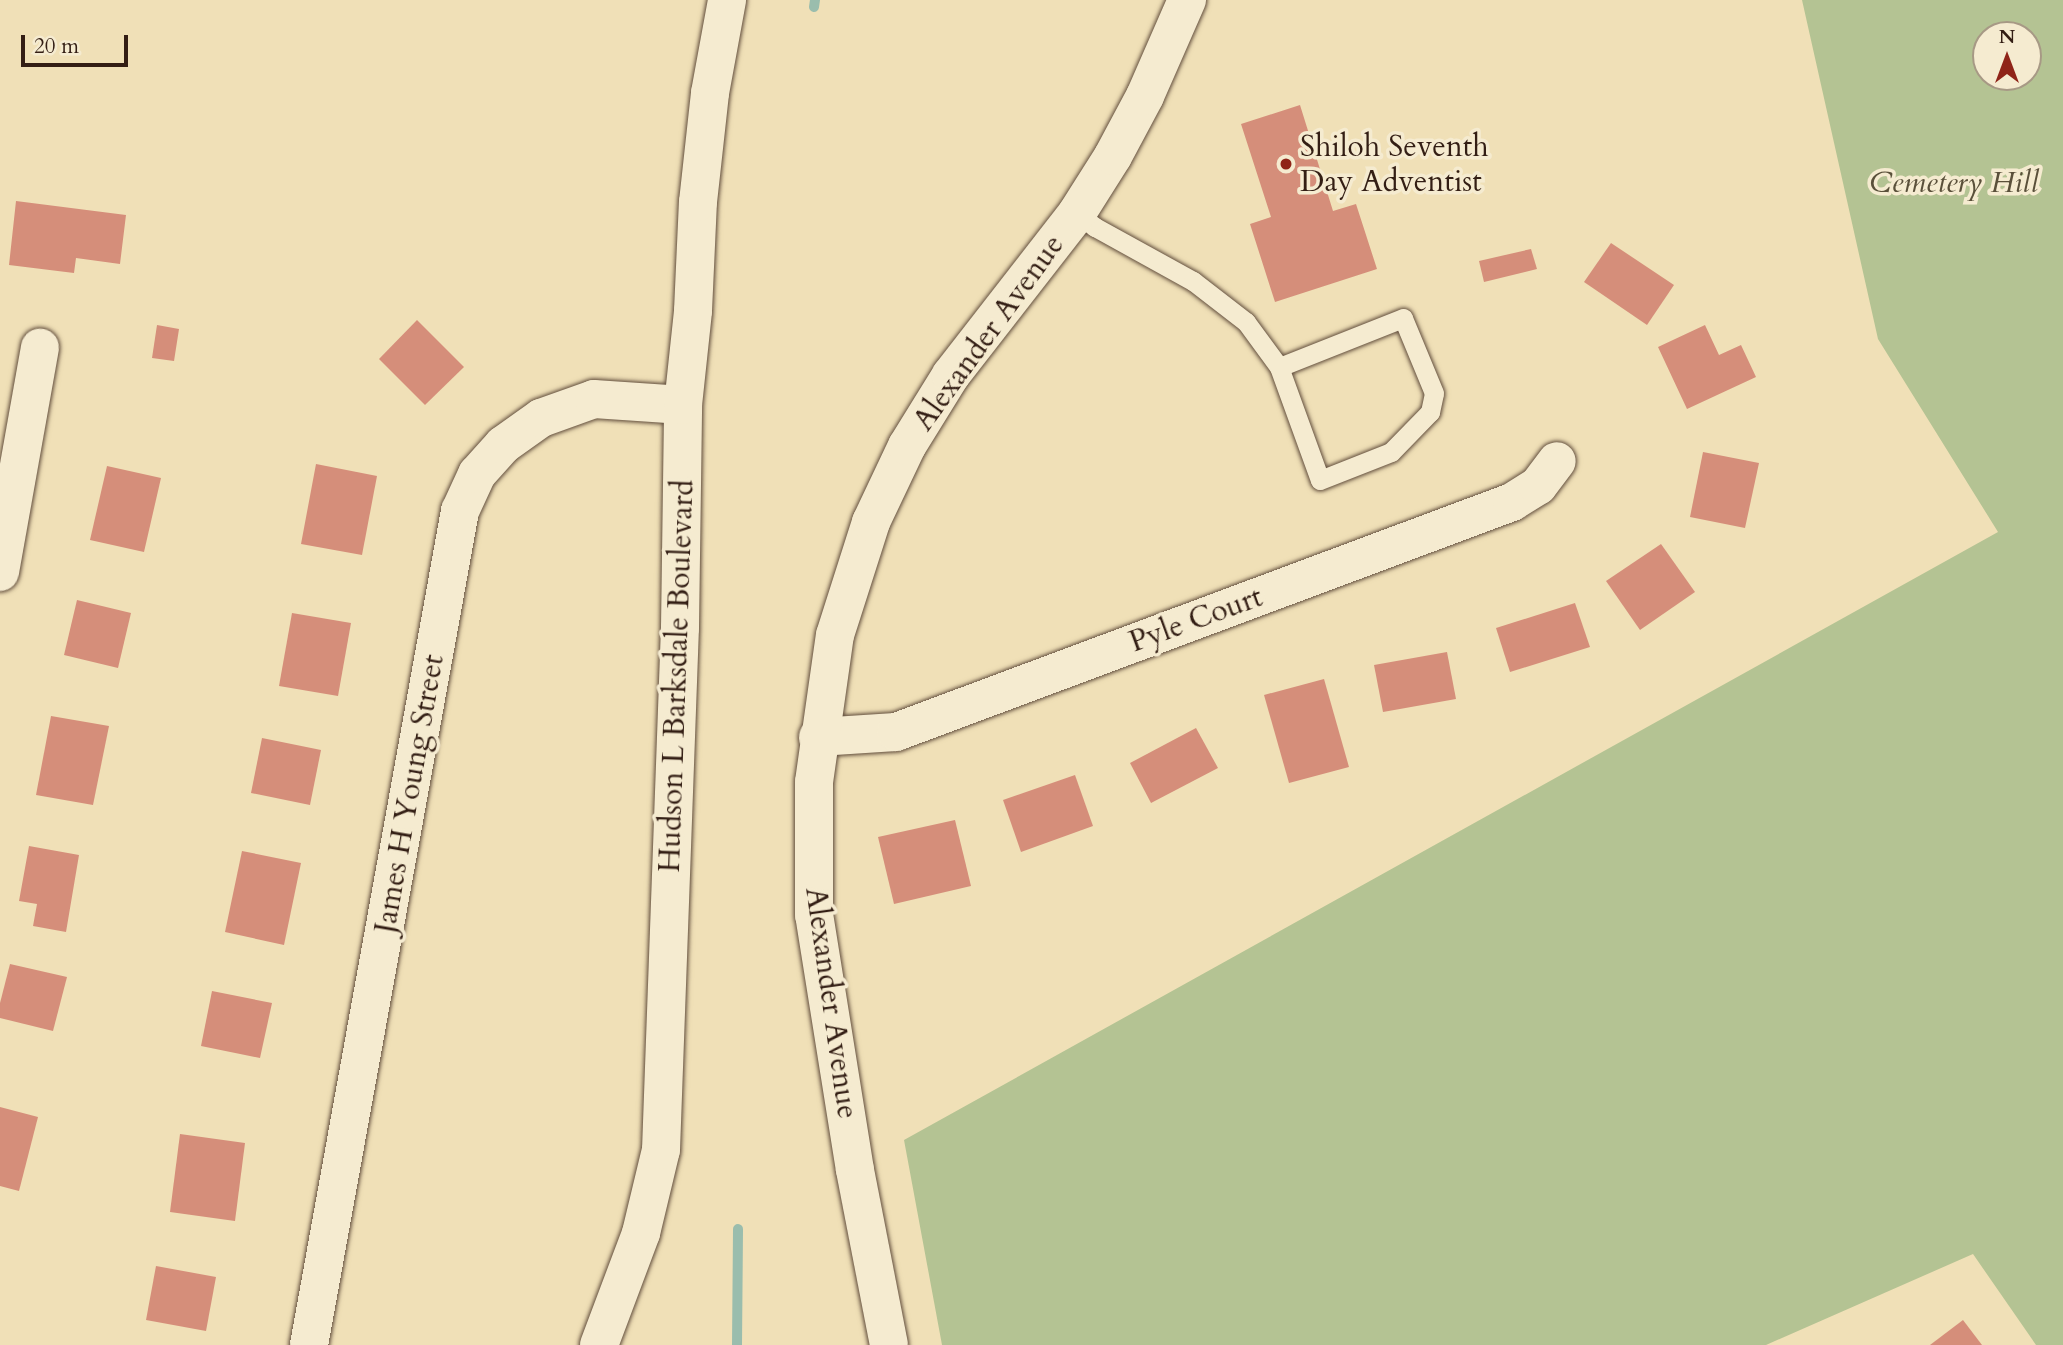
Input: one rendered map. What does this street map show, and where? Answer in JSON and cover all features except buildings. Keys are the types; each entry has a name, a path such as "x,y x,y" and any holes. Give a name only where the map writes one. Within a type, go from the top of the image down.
{"street":[{"name":"Hudson L Barksdale Boulevard","path":"599,1345 641,1233 661,1150 680,628 683,405 694,311 699,188 710,93 727,0"},
{"name":"Alexander Avenue","path":"889,1345 855,1170 814,915 812,826 818,737 843,601 871,522 907,446 951,375 1077,213 1146,96 1187,0"},
{"path":"0,572 40,348"},
{"name":"James H Young Street","path":"309,1345 460,511 477,474 503,445 541,418 594,399 683,405"},
{"name":"Pyle Court","path":"818,737 895,732 1512,502 1538,486 1557,461"}],"lane":[{"path":"1077,213 1203,289 1246,321 1279,367 1320,480 1391,452 1430,412 1434,393 1403,318 1279,367"}],"green space":[{"name":"Cemetery Hill","path":"1802,0 2063,0 2063,1345 2036,1345 1973,1254 1766,1345 942,1345 904,1140 1998,532 1878,339"}],"waterway":[{"path":"814,7 815,0"},
{"path":"737,1345 738,1229"}],"place":[{"name":"Shiloh Seventh Day Adventist","path":"1286,164"}]}
